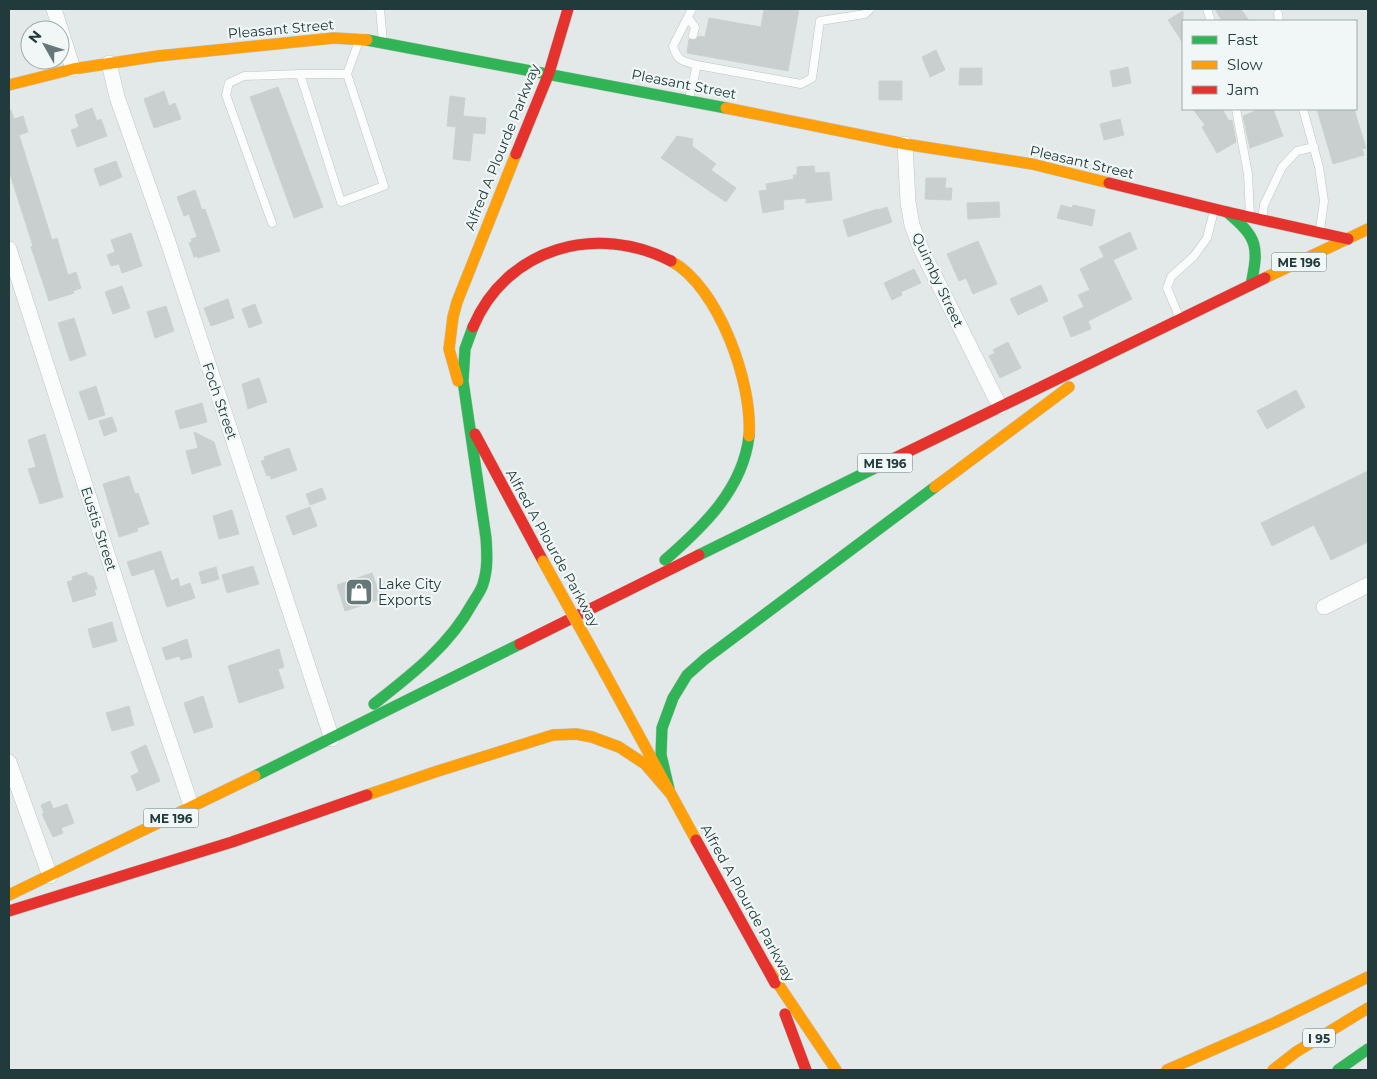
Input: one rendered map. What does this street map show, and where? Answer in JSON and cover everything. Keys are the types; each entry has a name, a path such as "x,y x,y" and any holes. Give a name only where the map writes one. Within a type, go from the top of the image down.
{"main road":[{"name":"Alfred A Plourde Parkway","path":"568,9 549,73 474,258 453,317 449,349 478,442 823,1070"},
{"name":"Pleasant Street","path":"9,85 73,68 109,63 284,42 334,38 360,39 549,73 905,144 1032,164 1214,209 1348,239"},
{"path":"1227,212 1245,226 1255,244 1256,255 1251,285"},
{"name":"ME 196","path":"9,895 192,808 633,587 1000,407 1368,230"},
{"path":"332,739 437,653 466,619 484,580 487,553 481,496 463,386 463,363 468,340 476,319 488,299 503,281 530,260 552,250 574,244 609,242 632,245 661,256 693,278 711,302 730,341 747,395 749,436 745,456 736,480 723,501 696,534 633,587"},
{"path":"670,793 661,755 662,728 673,698 687,675 705,659 937,485 1076,382 1138,340"},
{"path":"9,911 232,842 429,774 553,735 576,734 619,747 644,764 670,793"},
{"path":"766,966 806,1070"},
{"path":"766,966 836,1070"},
{"path":"1166,1070 1274,1023 1368,977"},
{"name":"I 95","path":"1273,1070 1296,1052 1368,1008"},
{"name":"I 95","path":"1338,1070 1368,1049"}],"street":[{"path":"54,9 73,68"},
{"name":"Foch Street","path":"109,63 117,97 167,239 332,739"},
{"name":"Quimby Street","path":"905,144 908,202 912,225 1000,407"},
{"name":"Eustis Street","path":"9,249 134,636 192,808"},
{"path":"1324,607 1368,585"},
{"path":"9,762 50,876"}],"lane":[{"path":"380,9 383,42"},
{"path":"692,9 673,46 676,56 680,60 697,65 801,84 812,78 820,21 865,14 870,9"},
{"path":"688,18 695,27 693,35"},
{"path":"300,74 341,202 384,186 347,74 360,39"},
{"path":"688,63 690,53"},
{"path":"689,101 697,65"},
{"path":"272,223 226,95 228,83 244,76 347,74"},
{"path":"1236,110 1248,174 1250,217"},
{"path":"1303,110 1319,168 1324,201 1319,232"},
{"path":"1262,220 1264,205 1282,167 1297,151 1314,147"},
{"path":"1180,319 1167,288 1171,277 1194,256 1207,238 1214,209"}],"building":[{"path":"764,9 799,9 788,71 687,53 689,39 694,40 699,36 705,37 709,18 761,27"},
{"path":"1215,9 1241,9 1248,20 1221,20"},
{"path":"1183,11 1182,41 1168,20"},
{"path":"936,50 945,70 930,77 922,57"},
{"path":"1128,67 1131,83 1113,87 1110,71"},
{"path":"960,68 982,68 982,85 959,85"},
{"path":"879,81 902,81 902,100 879,100"},
{"path":"278,87 323,207 294,218 250,97"},
{"path":"164,91 169,106 175,103 181,119 154,128 144,99"},
{"path":"450,96 465,98 463,116 486,118 485,134 473,133 470,161 453,159 456,127 447,126"},
{"path":"92,108 97,121 101,119 107,136 77,147 71,130 79,127 75,115"},
{"path":"11,110 14,119 23,116 28,132 19,135 52,240 57,238 68,275 76,272 81,288 73,291 74,293 49,301 9,171 9,111"},
{"path":"1194,110 1223,110 1229,121 1232,120 1236,142 1217,153 1202,127 1205,125"},
{"path":"1258,110 1273,110 1283,136 1250,148 1243,116"},
{"path":"1317,110 1354,110 1366,148 1362,149 1364,155 1333,164"},
{"path":"1120,119 1124,135 1104,140 1100,124"},
{"path":"677,136 693,139 692,146 716,164 711,170 736,188 726,202 661,158"},
{"path":"116,161 122,177 100,186 94,169"},
{"path":"814,166 815,173 829,172 832,200 806,203 806,198 783,200 784,209 763,213 759,191 767,190 766,184 794,179 793,175 797,175 797,167"},
{"path":"926,178 946,178 945,188 952,188 951,200 925,199"},
{"path":"195,190 202,210 205,209 220,251 198,258 197,256 194,257 189,243 192,242 191,239 197,237 189,214 184,216 177,197"},
{"path":"999,202 1000,217 968,219 967,203"},
{"path":"1061,205 1072,208 1073,205 1095,210 1092,226 1057,218"},
{"path":"887,207 892,222 848,237 843,220"},
{"path":"1130,232 1137,249 1113,260 1132,299 1088,321 1091,329 1071,337 1063,317 1084,307 1078,295 1090,290 1080,269 1104,257 1099,247"},
{"path":"131,233 142,266 122,273 119,264 111,266 107,255 115,252 111,240"},
{"path":"978,241 997,284 973,294 966,278 959,281 947,254"},
{"path":"914,269 921,283 901,292 902,295 892,300 884,283"},
{"path":"1041,285 1048,301 1018,315 1010,299"},
{"path":"122,286 130,308 113,314 105,292"},
{"path":"228,299 234,318 211,326 204,308"},
{"path":"255,304 262,323 249,328 242,309"},
{"path":"166,306 174,331 155,338 147,312"},
{"path":"74,318 86,355 70,361 58,323"},
{"path":"1008,342 1021,368 1000,378 989,356 995,353 993,350"},
{"path":"259,378 267,402 248,409 242,384"},
{"path":"96,386 105,415 89,420 79,392"},
{"path":"1296,390 1305,407 1267,429 1257,411"},
{"path":"202,403 207,422 180,429 175,411"},
{"path":"112,417 117,431 104,436 99,421"},
{"path":"194,432 214,442 221,465 192,474 186,451 198,448"},
{"path":"45,434 63,497 40,504 28,469 36,467 28,440"},
{"path":"289,448 297,470 271,479 270,475 267,476 261,461 265,460 264,457"},
{"path":"1368,471 1368,542 1331,560 1314,525 1272,546 1261,523"},
{"path":"129,476 135,494 138,493 149,524 137,528 138,531 119,537 103,484"},
{"path":"322,488 326,499 310,505 306,494"},
{"path":"310,507 317,526 293,535 286,516"},
{"path":"232,510 239,534 219,539 213,516"},
{"path":"161,551 171,581 178,578 180,587 190,583 195,598 167,607 154,569 132,576 127,562"},
{"path":"253,566 259,584 227,593 222,575"},
{"path":"216,567 219,579 202,584 199,572"},
{"path":"87,572 87,575 90,575 90,577 93,576 97,589 94,590 96,595 73,602 67,582 73,580 72,577"},
{"name":"Lake City Exports","path":"372,573 381,599 345,611 337,585"},
{"path":"112,622 117,641 93,648 88,629"},
{"path":"187,639 192,657 181,660 179,656 166,660 162,648"},
{"path":"279,649 284,667 278,669 284,688 239,703 228,666"},
{"path":"203,696 213,727 194,733 184,703"},
{"path":"129,706 134,725 112,731 106,713"},
{"path":"146,745 160,781 137,791 131,776 139,772 131,752"},
{"path":"50,801 53,809 67,804 74,823 61,828 63,833 53,837 42,814 44,813 41,805"}],"traffic: fast":[{"path":"367,40 726,108"},
{"path":"1227,212 1245,229 1254,244 1255,261 1251,285"},
{"path":"374,704 415,671 441,646 463,619 480,592 485,578 487,561 486,538 463,381 465,349 473,327"},
{"path":"665,560 707,520 730,490 739,473 749,436"},
{"path":"699,555 895,458"},
{"path":"669,789 661,755 662,728 673,698 687,675 705,659 935,487"},
{"path":"255,776 520,644"},
{"path":"1338,1070 1368,1049"}],"traffic: slow":[{"path":"9,85 73,69 158,56 334,38 367,40"},
{"path":"726,108 905,144 1032,164 1109,183"},
{"path":"458,381 449,349 453,317 457,302 516,154"},
{"path":"1265,278 1368,229"},
{"path":"671,261 688,274 704,292 718,314 730,339 745,390 749,415 749,436"},
{"path":"935,487 1069,387"},
{"path":"543,561 605,673"},
{"path":"605,673 696,840"},
{"path":"367,795 553,735 576,734 592,737 619,747 645,764 670,793"},
{"path":"9,895 255,776"},
{"path":"766,966 836,1070"},
{"path":"1167,1070 1274,1023 1368,977"},
{"path":"1273,1070 1296,1052 1368,1008"}],"traffic: jam":[{"path":"516,154 549,73 568,9"},
{"path":"1109,183 1348,239"},
{"path":"473,327 488,300 508,278 531,261 557,250 585,244 614,244 643,250 671,261"},
{"path":"895,458 1265,278"},
{"path":"475,434 543,561"},
{"path":"520,644 699,555"},
{"path":"9,911 232,842 367,795"},
{"path":"696,840 775,983"},
{"path":"785,1014 806,1070"}],"place":[{"name":"Lake City Exports","path":"359,592"}]}
